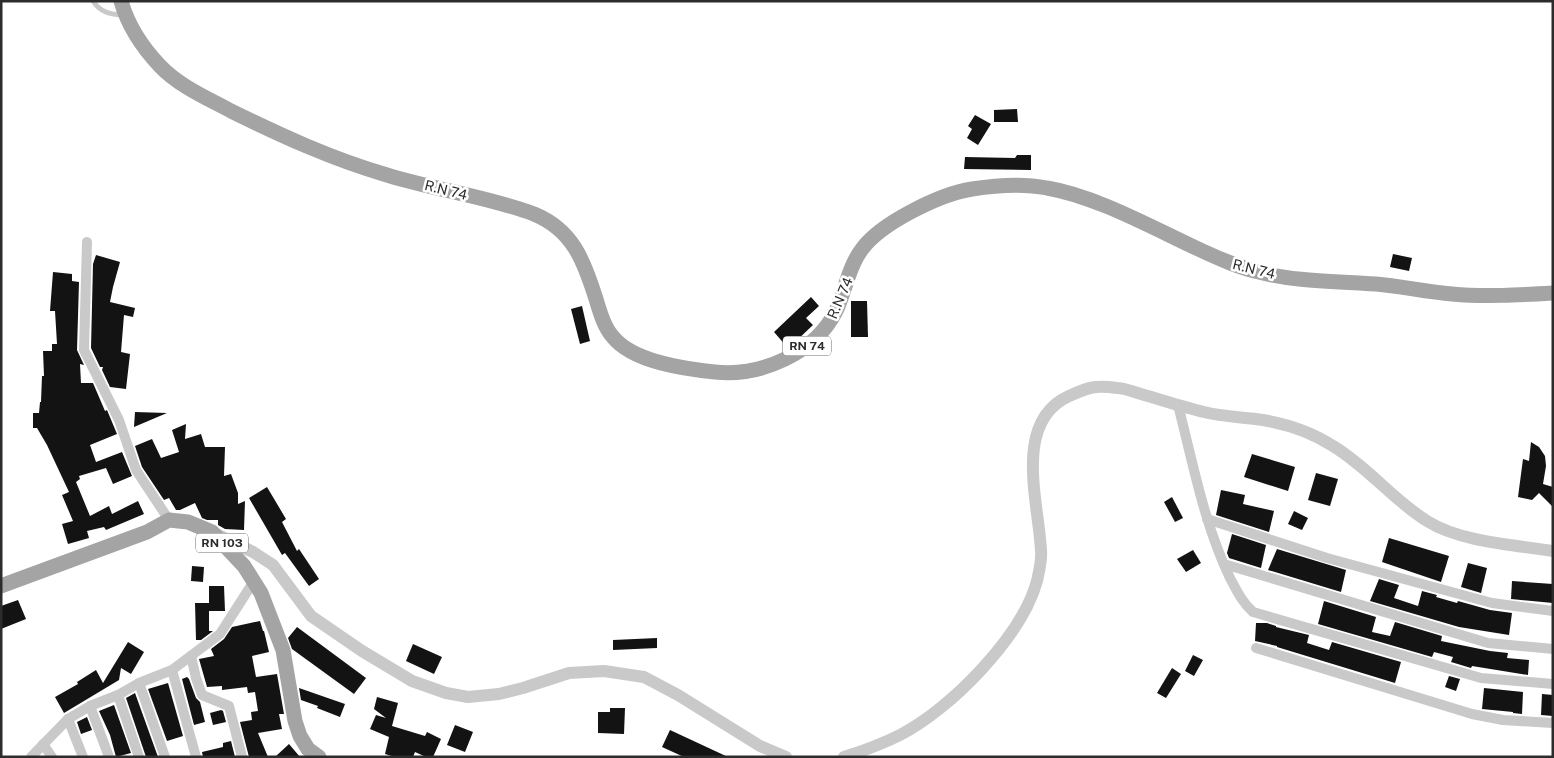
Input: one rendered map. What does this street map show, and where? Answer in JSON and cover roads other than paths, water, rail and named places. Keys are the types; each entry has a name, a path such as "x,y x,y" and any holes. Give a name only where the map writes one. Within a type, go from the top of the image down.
{"main road":[{"name":"R.N 74","path":"123,8 139,42 162,69 199,95 268,130 328,156 390,176 484,199 536,215 556,227 575,246 586,265 603,318 613,338 628,350 649,359 686,368 721,373 750,371 776,363 801,351 821,335 830,322 861,250 878,233 897,220 938,199 966,190 1005,185 1046,187 1081,196 1232,264 1262,273 1302,279 1383,284 1449,294 1496,296 1553,293"},
{"name":"RN 103","path":"169,520 188,522 212,532 244,566 254,581 283,650 294,721 300,736 308,748 318,757"},
{"path":"1,586 147,532 169,520"}],"street":[{"path":"87,242 84,350 119,420 136,470 169,520"},
{"path":"844,757 902,734 930,716 967,684 996,654 1021,619 1037,581 1041,554 1032,460 1035,441 1044,417 1054,406 1060,400 1089,386 1120,388 1206,413 1266,421 1299,430 1339,450 1358,464 1400,502 1428,522 1454,533 1492,542 1553,551"},
{"path":"1178,405 1207,519 1224,564 1243,604 1254,612 1481,678 1553,684"},
{"path":"1207,519 1327,558 1492,603 1553,611"},
{"path":"212,532 253,552 273,566 311,616 362,651 412,681 446,693 468,697 499,694 569,673 604,671 644,677 678,695 760,746 786,757"},
{"path":"1224,564 1488,643 1553,649"},
{"path":"31,757 68,719 90,706 172,670 220,634 254,581"},
{"path":"1256,648 1472,714 1502,720 1553,723"},
{"path":"191,656 202,695 229,706 242,757"},
{"path":"172,670 196,757"},
{"path":"139,683 165,757"},
{"path":"118,695 139,757"},
{"path":"90,706 109,757"},
{"path":"68,719 83,757"},
{"path":"43,744 52,757"}],"lane":[{"path":"92,1 98,9 111,14 123,8"}]}
